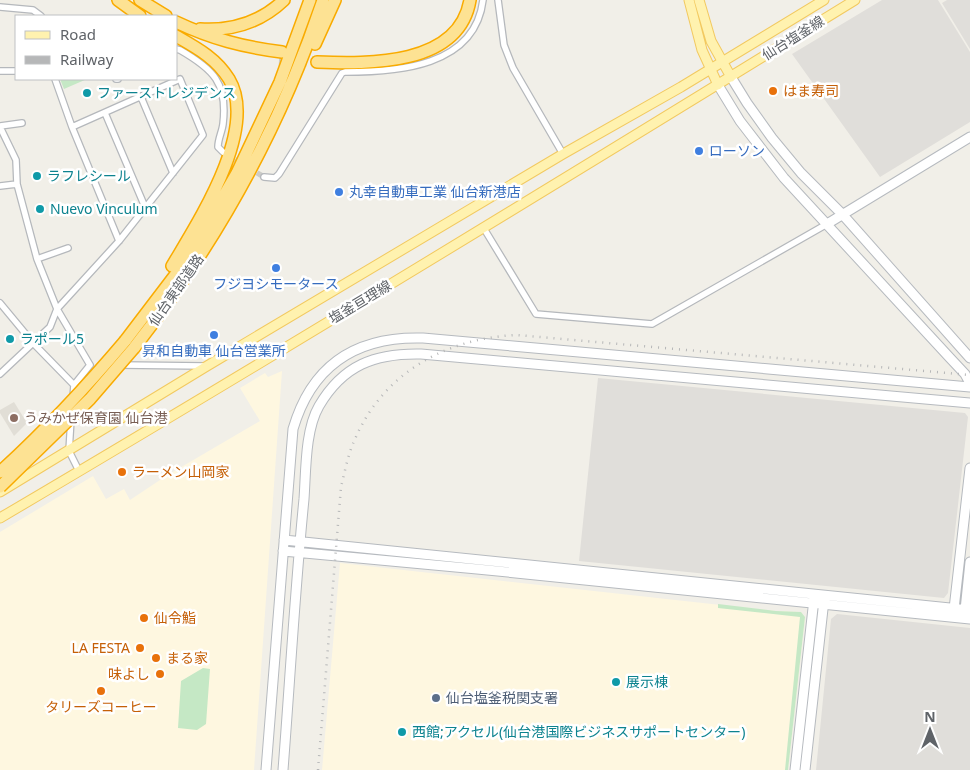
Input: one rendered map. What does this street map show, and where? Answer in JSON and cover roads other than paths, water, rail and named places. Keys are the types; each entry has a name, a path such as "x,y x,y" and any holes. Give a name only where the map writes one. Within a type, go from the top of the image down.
{"highway":[{"path":"118,0 139,15"},
{"path":"140,0 164,15"},
{"path":"190,29 214,30 243,26 266,15 284,0"},
{"name":"仙台東部道路","path":"0,487 84,405 176,274 224,197 264,118 284,56 310,0"},
{"name":"仙台東部道路","path":"0,472 25,450 129,342 165,309 215,233 259,155 303,58 323,0"},
{"path":"259,155 285,114 335,0"},
{"path":"463,0 454,20 439,36 428,43 384,54 318,59 370,62 422,53 447,40 466,15 470,0"},
{"path":"178,23 215,39 284,56"},
{"path":"178,36 232,50 284,56"},
{"path":"129,342 213,192 225,166 235,131 237,104 230,81 224,72 205,53 178,37"}],"main road":[{"path":"689,0 697,34 718,84"},
{"path":"699,0 711,42 731,76"},
{"name":"仙台塩釜線","path":"721,61 824,0"},
{"name":"仙台塩釜線","path":"731,76 855,0"},
{"name":"塩釜亘理線","path":"0,492 207,366 563,154 681,87 721,61"},
{"name":"塩釜亘理線","path":"0,518 731,76"}],"street":[{"path":"264,177 275,178 279,174 342,74 345,72 373,72 407,68 437,58 448,52 471,32 477,22 483,0"},
{"path":"498,0 504,46 513,68 563,154"},
{"path":"0,7 33,10 40,15"},
{"path":"178,50 207,67 220,85 224,117 218,147 223,152"},
{"path":"0,72 15,71"},
{"path":"731,76 746,103 772,138 970,358"},
{"path":"0,374 50,327 57,309 119,241 202,136 180,79 178,80"},
{"path":"55,80 72,127 119,241"},
{"path":"72,127 178,80"},
{"path":"718,84 740,121 784,178 965,374 970,383"},
{"path":"141,97 173,173"},
{"path":"105,113 145,207"},
{"path":"22,123 0,126 16,160 17,184 37,259 57,309 90,365"},
{"path":"483,227 536,314 652,324 843,215 970,137"},
{"path":"0,186 17,184"},
{"path":"37,259 68,248"},
{"path":"0,303 34,344 74,385"},
{"path":"266,770 293,429 305,397 329,367 349,352 383,339 402,337 970,387"},
{"path":"283,770 310,433 319,406 345,374 364,363 383,356 403,354 434,355 970,403"},
{"path":"90,365 207,366"},
{"path":"79,471 69,451 74,385 90,365"},
{"path":"959,618 954,609 970,468"},
{"path":"284,540 819,599 970,619"},
{"path":"283,551 819,599 967,610"},
{"path":"959,618 967,610 970,562"},
{"path":"796,770 819,599"},
{"path":"806,770 819,599"}],"tunnel":[{"path":"279,60 317,62"},
{"path":"228,155 264,177"}],"railway":[{"path":"318,770 341,487 350,451 367,415 383,395 401,377 421,363 466,343 517,335 970,375"}],"place":[{"name":"はま寿司","path":"773,91"},
{"name":"ファーストレジデンス","path":"87,93"},
{"name":"ローソン","path":"699,151"},
{"name":"ラフレシール","path":"37,176"},
{"name":"丸幸自動車工業 仙台新港店","path":"339,192"},
{"name":"Nuevo Vinculum","path":"40,209"},
{"name":"フジヨシモータース","path":"276,268"},
{"name":"昇和自動車 仙台営業所","path":"214,335"},
{"name":"ラポール5","path":"10,339"},
{"name":"うみかぜ保育園 仙台港","path":"14,418"},
{"name":"ラーメン山岡家","path":"122,472"},
{"name":"仙令鮨","path":"144,618"},
{"name":"LA FESTA","path":"140,648"},
{"name":"まる家","path":"156,658"},
{"name":"味よし","path":"160,674"},
{"name":"展示棟","path":"616,682"},
{"name":"タリーズコーヒー","path":"101,691"},
{"name":"仙台塩釜税関支署","path":"436,698"},
{"name":"西館;アクセル(仙台港国際ビジネスサポートセンター)","path":"402,732"}]}
